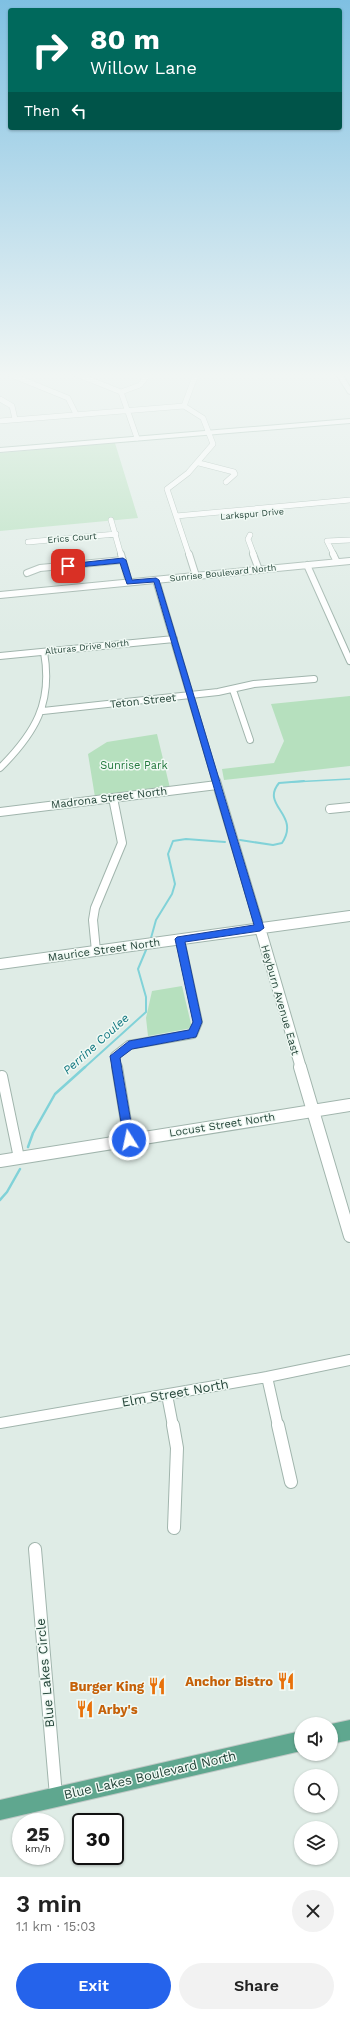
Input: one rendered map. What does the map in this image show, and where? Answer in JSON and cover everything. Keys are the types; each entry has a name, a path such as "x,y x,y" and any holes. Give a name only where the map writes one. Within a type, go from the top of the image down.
{"main road":[{"path":"338,1733 350,1730"},
{"name":"Blue Lakes Boulevard North","path":"0,1810 294,1743"}],"street":[{"path":"196,576 167,489 198,463 234,472 235,474 233,477 226,482"},
{"name":"Larkspur Drive","path":"177,518 350,500"},
{"name":"Larkspur Drive","path":"177,518 350,505"},
{"path":"111,520 129,582"},
{"name":"Erics Court","path":"28,542 116,534"},
{"path":"250,535 248,539 259,570"},
{"path":"337,562 327,541 350,540"},
{"path":"27,573 40,568 123,560"},
{"name":"Sunrise Boulevard North","path":"0,595 350,561"},
{"path":"307,566 349,657"},
{"name":"Heyburn Avenue East","path":"156,580 350,1236"},
{"name":"Alturas Drive North","path":"0,656 174,639"},
{"path":"0,768 21,745 43,711 48,677 44,652"},
{"name":"Teton Street","path":"43,711 191,696 232,690 254,684 314,679"},
{"path":"232,690 250,740"},
{"name":"Madrona Street North","path":"0,812 217,785"},
{"path":"96,951 93,920 95,908 122,843 113,798"},
{"path":"330,809 350,807"},
{"name":"Maurice Street North","path":"0,964 350,916"},
{"path":"129,1140 115,1056 129,1045 192,1034 198,1022 180,939"},
{"path":"2,1076 19,1158"},
{"name":"Locust Street North","path":"0,1161 350,1105"},
{"name":"Elm Street North","path":"0,1423 267,1377 350,1360"},
{"path":"267,1377 291,1482"},
{"path":"167,1395 177,1448 174,1528"},
{"name":"Blue Lakes Circle","path":"35,1549 56,1796"}],"green space":[{"path":"0,462 121,462 138,518 0,531"},
{"path":"350,696 350,766 224,780 222,769 274,763 284,741 271,704"},
{"name":"Sunrise Park","path":"157,734 170,788 95,797 88,754 107,742"},
{"path":"182,986 192,1028 148,1036 146,1018 152,991"}],"waterway":[{"name":"Perrine Coulee","path":"292,782 350,779"},
{"name":"Perrine Coulee","path":"240,840 273,845 282,843 287,833 287,825 274,798 274,791 279,783 304,781"},
{"name":"Perrine Coulee","path":"151,938 156,920 172,894 175,884 168,854 173,841 186,839 225,842"},
{"name":"Perrine Coulee","path":"84,1068 146,1012 146,997 138,969 146,950"},
{"name":"Perrine Coulee","path":"28,1147 33,1133 55,1094 85,1067"},
{"name":"Perrine Coulee","path":"0,1200 7,1192 20,1169"}],"place":[{"name":"Anchor Bistro","path":"286,1681"},
{"name":"Burger King","path":"157,1686"},
{"name":"Arby's","path":"85,1709"}],"route":[{"path":"68,566 123,560 129,582 156,580 260,928 180,939 198,1022 192,1034 129,1045 115,1056 129,1140"}]}
